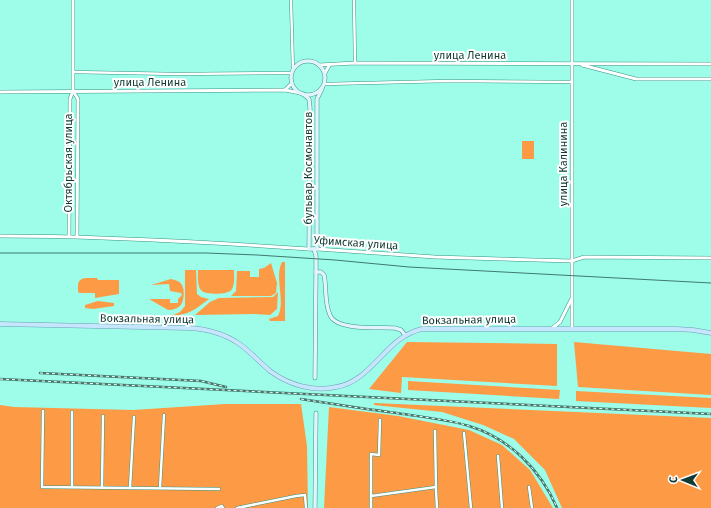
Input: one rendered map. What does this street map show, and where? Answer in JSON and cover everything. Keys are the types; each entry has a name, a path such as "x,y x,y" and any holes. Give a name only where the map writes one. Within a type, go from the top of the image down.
{"main road":[{"name":"улица Ленина","path":"293,72 298,65 304,62 312,62 319,65"},
{"path":"319,65 325,73 322,89"},
{"path":"293,72 292,83 296,90 302,94"},
{"name":"улица Ленина","path":"302,94 314,94 322,89"},
{"name":"бульвар Космонавтов","path":"315,378 317,99 322,89"},
{"name":"бульвар Космонавтов","path":"302,94 310,99 309,249"},
{"name":"Уфимская улица","path":"309,249 315,249"},
{"path":"316,272 321,272 324,275 328,310 331,318 336,322 353,326 395,328 401,330 405,335"},
{"name":"Вокзальная улица","path":"0,324 190,328 207,330 222,334 238,343 270,371 280,377 298,385 318,388 338,387 353,381 364,374 392,345 405,335 415,330 432,328 678,329 711,333"},
{"path":"315,508 316,413"}],"street":[{"name":"Октябрьская улица","path":"69,236 70,99 73,91 74,0"},
{"path":"291,0 293,72"},
{"path":"354,0 355,63"},
{"name":"улица Калинина","path":"572,0 572,329"},
{"name":"улица Ленина","path":"319,65 355,63 711,64"},
{"path":"325,73 330,64"},
{"name":"улица Ленина","path":"572,64 587,66 636,79 711,79"},
{"name":"улица Ленина","path":"73,72 177,74 293,72"},
{"path":"324,84 447,81 572,82"},
{"path":"285,90 292,83"},
{"name":"улица Ленина","path":"0,92 285,90 302,94"},
{"name":"Октябрьская улица","path":"73,91 78,99 77,236"},
{"path":"69,158 77,158"},
{"name":"Уфимская улица","path":"0,236 77,236 225,243 309,249"},
{"name":"Уфимская улица","path":"315,249 435,257 572,261 584,257 711,258"},
{"path":"551,329 560,322 572,298"},
{"path":"43,411 42,487 219,489"},
{"path":"72,412 72,487"},
{"path":"160,488 164,415"},
{"path":"102,488 103,416"},
{"path":"130,488 134,417"},
{"path":"371,508 371,454 379,455 380,420"},
{"path":"435,431 438,508"},
{"path":"464,433 471,508"},
{"path":"498,456 502,508"},
{"path":"371,496 436,487"},
{"path":"529,487 532,508"},
{"path":"237,508 305,495 306,508"},
{"path":"216,508 222,506 223,508"}],"shaded area":[{"path":"522,141 534,141 534,159 522,159"},
{"path":"282,262 285,262 285,321 270,321 269,319 278,316 280,310 279,275"},
{"path":"271,263 277,283 276,293 271,296 231,296 236,291 237,271 250,271 250,277 259,277 259,269 264,268"},
{"path":"185,270 196,270 197,294 201,297 209,299 192,311 171,316 180,312 185,306"},
{"path":"198,270 234,270 234,282 232,289 230,291 218,294 202,291 199,284"},
{"path":"97,278 98,280 119,280 119,294 95,298 95,293 79,293 79,282 81,279"},
{"path":"171,279 181,284 184,290 184,296 180,306 168,310 149,299 170,299 170,303 178,303 178,299 182,295 181,293 170,291 169,284 151,285"},
{"path":"278,292 277,309 270,315 195,315 210,302 219,298 273,297"},
{"path":"98,301 114,303 114,306 93,309 85,308 85,305"},
{"path":"407,342 557,344 557,386 402,377 401,393 369,389"},
{"path":"574,342 711,354 711,395 578,387"},
{"path":"408,381 560,390 559,399 408,390"},
{"path":"576,391 711,398 711,408 576,401"},
{"path":"374,403 711,418 711,508 562,508 545,470 514,439 483,425 442,412 374,405"},
{"path":"225,404 301,404 307,446 308,508 0,508 0,405 14,407 133,410"},
{"path":"329,407 398,416 469,430 502,445 530,470 553,508 324,508"}],"tram line":[{"path":"0,253 206,253 257,255 409,267 711,283"}],"railway":[{"path":"40,373 201,381 226,387"},
{"path":"0,379 711,414"},
{"path":"301,399 442,420 484,431 510,447 522,457 542,481 557,508"}]}
